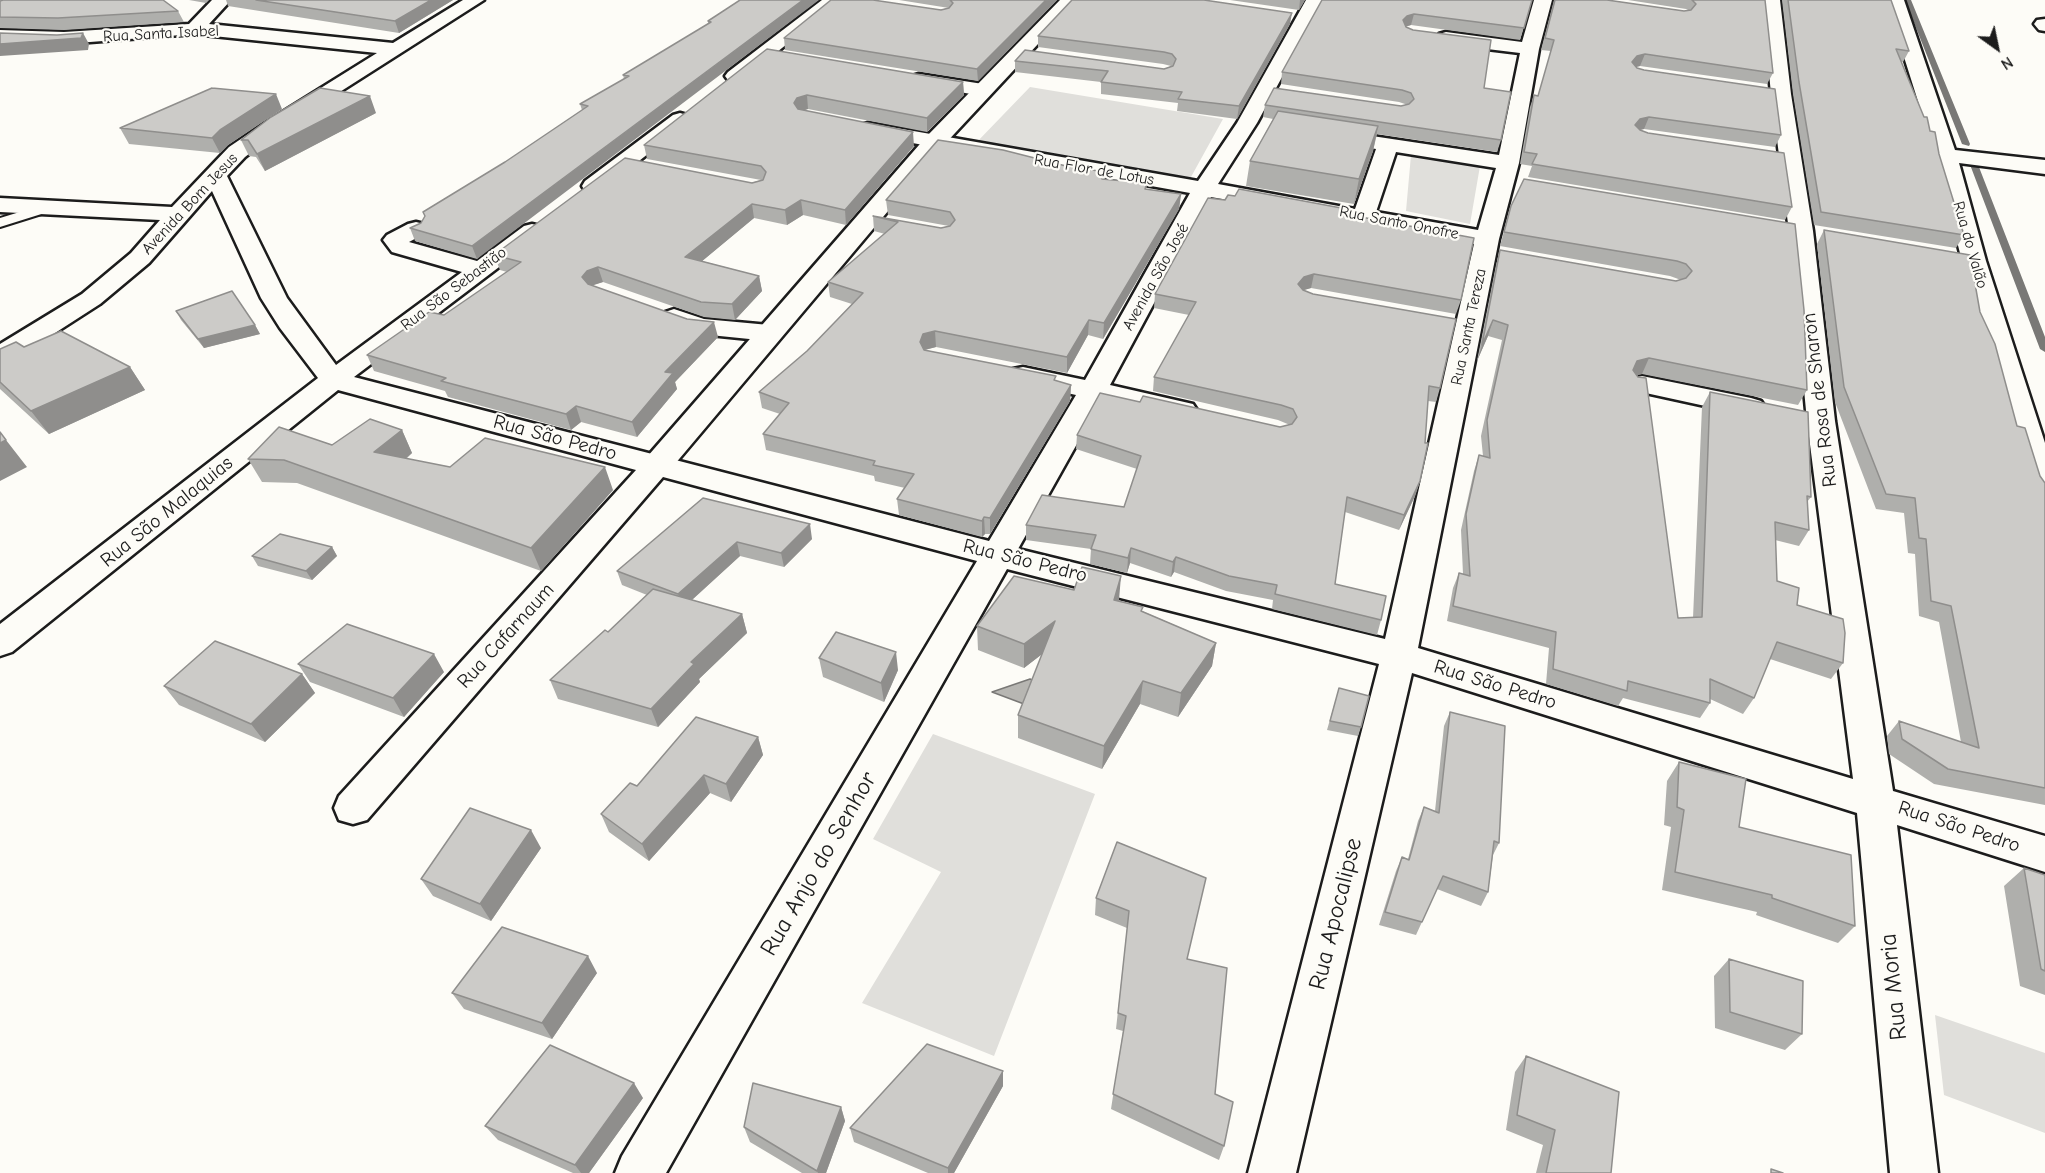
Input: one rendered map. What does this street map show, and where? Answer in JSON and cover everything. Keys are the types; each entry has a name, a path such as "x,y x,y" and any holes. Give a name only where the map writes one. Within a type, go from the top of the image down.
{"street":[{"name":"Avenida Bom Jesus","path":"0,356 91,299 140,258 237,152 270,128 393,49 475,0"},
{"path":"718,90 832,0"},
{"path":"658,464 769,333 878,223 934,142 983,90 1029,54 1070,0"},
{"name":"Rua Santa Tereza","path":"1399,656 1458,325 1493,250 1512,177 1530,50 1544,0"},
{"name":"Rua Rosa de Sharon","path":"1771,0 1769,92 1778,156 1801,231 1798,416 1875,800"},
{"name":"Rua do Valão","path":"1895,0 1946,155 1962,259 2045,490"},
{"path":"194,29 211,3"},
{"name":"Avenida São José","path":"998,555 1094,389 1204,189 1258,124 1275,92 1301,11"},
{"name":"Rua Santa Isabel","path":"0,36 64,38 194,29 222,30 393,49"},
{"path":"1423,34 1530,50"},
{"path":"764,54 787,58"},
{"path":"902,77 983,90"},
{"path":"576,198 635,165 699,105"},
{"name":"Rua Flor de Lotus","path":"853,126 1204,189"},
{"path":"1317,133 1388,144 1512,177"},
{"path":"1364,215 1388,144"},
{"path":"1946,155 2045,167"},
{"path":"215,174 274,298 289,322 333,380"},
{"name":"Rua Santo Onofre","path":"1204,189 1364,215 1493,250"},
{"path":"0,206 178,214"},
{"name":"Rua São Sebastião","path":"333,380 547,219"},
{"path":"416,229 395,240 400,247 480,269"},
{"path":"656,311 700,326 769,333"},
{"path":"1004,371 1209,415"},
{"name":"Rua São Pedro","path":"333,380 998,555 1399,656 1875,800 2045,854"},
{"name":"Rua São Malaquias","path":"0,643 333,380"},
{"path":"1642,384 1798,416"},
{"name":"Rua Cafarnaum","path":"353,808 658,464"},
{"name":"Rua Anjo do Senhor","path":"639,1173 998,555"},
{"name":"Rua Apocalipse","path":"1272,1173 1399,656"},
{"name":"Rua Moria","path":"1875,800 1914,1173"}],"lane":[{"path":"0,223 46,208"}],"shaded area":[{"path":"1030,87 1223,119 1186,186 974,145"},
{"path":"1411,155 1480,166 1470,224 1406,211"},
{"path":"1030,679 1082,701 1032,707 992,692"},
{"path":"933,734 1095,794 994,1056 862,1003 941,872 873,839"},
{"path":"1935,1015 2045,1053 2045,1133 1944,1095"}],"building":[{"path":"163,0 178,11 58,18 0,17 0,1"},
{"path":"256,0 431,0 395,21"},
{"path":"740,0 803,0 472,246 410,228 421,223 425,216 423,212 505,162 588,106 580,104 629,76 623,75 711,22 708,21"},
{"path":"831,0 873,0 941,10 949,8 953,3 950,0 1046,0 977,69 784,38"},
{"path":"1072,0 1204,0 1292,13 1239,106 1178,99 1182,92 1101,82 1108,71 1015,61 1025,50 1164,69 1173,66 1176,59 1172,54 1164,52 1038,36"},
{"path":"1322,0 1532,0 1524,28 1414,14 1403,20 1406,27 1413,30 1491,40 1484,88 1511,92 1501,140 1265,105 1274,88 1401,106 1409,104 1414,99 1411,93 1402,90 1282,72"},
{"path":"1555,0 1607,0 1684,11 1691,10 1696,4 1692,0 1765,0 1773,73 1645,54 1637,56 1632,62 1637,68 1644,70 1775,89 1781,135 1649,117 1640,119 1635,125 1648,133 1784,153 1792,207 1532,164 1537,154 1524,152 1534,95 1538,96 1554,40 1545,38"},
{"path":"1788,0 1891,0 1909,51 1896,49 1924,117 1927,117 1930,131 1935,132 1939,154 1964,235 1821,212"},
{"path":"0,33 57,35 83,33 81,38 0,44"},
{"path":"767,49 963,82 927,118 807,95 797,98 794,103 798,109 913,132 845,210 801,200 785,210 752,204 685,257 759,276 732,304 701,302 598,267 587,271 582,277 588,284 687,319 714,322 665,372 673,373 632,422 576,406 566,414 441,381 446,378 367,355 429,312 444,315 521,262 494,255 625,158 752,183 763,180 766,172 761,166 644,145"},
{"path":"212,88 276,94 220,130 212,138 120,128"},
{"path":"320,88 370,96 257,154 248,140 241,140 271,117"},
{"path":"1278,111 1378,126 1359,179 1250,161"},
{"path":"938,140 1003,150 1070,167 1106,172 1102,179 1147,183 1145,189 1181,194 1104,323 1089,320 1067,357 935,331 923,334 920,342 924,350 1056,376 1054,380 1071,385 990,518 984,517 982,521 897,499 914,474 873,465 875,461 763,434 789,403 759,392 807,351 863,293 828,282 898,222 873,216 941,228 950,226 955,220 950,212 886,200"},
{"path":"1524,179 1795,224 1804,310 1807,390 1649,358 1637,361 1633,370 1638,377 1646,378 1678,618 1702,617 1710,392 1808,412 1811,497 1807,496 1809,530 1775,522 1777,581 1799,588 1797,605 1843,619 1845,633 1843,663 1777,642 1754,698 1710,679 1710,703 1628,681 1627,691 1553,669 1556,632 1453,606 1459,573 1470,576 1466,514 1479,455 1490,458 1487,420 1508,325 1493,320 1482,345 1500,250 1676,281 1686,278 1692,271 1686,264 1677,261 1504,232 1511,206"},
{"path":"1239,189 1352,210 1350,215 1474,238 1461,300 1314,274 1304,277 1298,284 1303,290 1313,294 1456,319 1440,388 1429,386 1425,443 1428,443 1420,481 1404,515 1347,497 1335,584 1386,596 1381,620 1275,594 1277,585 1229,576 1176,557 1173,562 1131,548 1128,558 1091,549 1096,535 1026,525 1042,495 1124,507 1141,456 1077,435 1100,393 1140,402 1143,396 1280,427 1292,424 1297,417 1293,409 1281,405 1154,377 1196,302 1155,294 1208,198 1225,200 1228,195 1235,196"},
{"path":"1824,230 1970,255 1980,312 1995,344 2017,426 2025,428 2040,476 2045,483 2045,788 1948,769 1902,739 1899,721 1979,748 1951,606 1931,601 1926,539 1919,538 1915,498 1886,494 1844,387"},
{"path":"232,291 255,325 198,339 176,311"},
{"path":"61,331 130,367 31,411 0,382 0,349 16,342 24,347"},
{"path":"370,419 402,430 374,452 450,467 485,438 605,467 531,548 284,460 248,459 279,427 332,445"},
{"path":"0,432 6,440 0,443"},
{"path":"703,498 810,524 781,553 737,542 678,594 617,571"},
{"path":"280,534 332,547 306,571 252,556"},
{"path":"1082,567 1121,576 1114,600 1143,607 1141,611 1216,643 1181,693 1143,681 1104,746 1018,715 1055,621 1024,644 977,626 1014,576 1074,590"},
{"path":"653,589 742,614 691,662 694,664 651,709 550,680 605,630 608,632"},
{"path":"347,624 434,654 393,698 298,664"},
{"path":"836,632 896,652 881,683 819,658"},
{"path":"215,641 302,674 251,724 164,686"},
{"path":"1339,688 1369,696 1361,727 1330,721"},
{"path":"1450,712 1505,726 1499,843 1494,841 1488,892 1443,876 1422,922 1385,912 1402,857 1409,860 1424,807 1439,813"},
{"path":"696,717 758,737 726,784 704,775 642,844 601,814 630,783 637,786"},
{"path":"1679,762 1746,779 1739,827 1851,855 1855,926 1772,898 1772,895 1675,872 1684,810 1677,807"},
{"path":"470,808 531,830 480,904 421,879"},
{"path":"1117,842 1206,878 1187,959 1227,968 1215,1094 1233,1102 1224,1146 1113,1094 1126,1016 1118,1013 1129,911 1096,898"},
{"path":"2024,868 2045,875 2045,971 2041,969"},
{"path":"502,927 588,956 542,1023 452,993"},
{"path":"1729,959 1803,981 1802,1034 1730,1012"},
{"path":"927,1044 1003,1071 948,1168 850,1128"},
{"path":"550,1045 634,1083 575,1165 485,1126"},
{"path":"1526,1056 1619,1092 1611,1173 1546,1173 1555,1130 1517,1115"},
{"path":"753,1083 841,1107 817,1171 744,1127"},
{"path":"1771,1169 1783,1173 1771,1173"}],"waterway":[{"path":"1908,0 1966,144"},
{"path":"1973,162 2045,349"}]}
